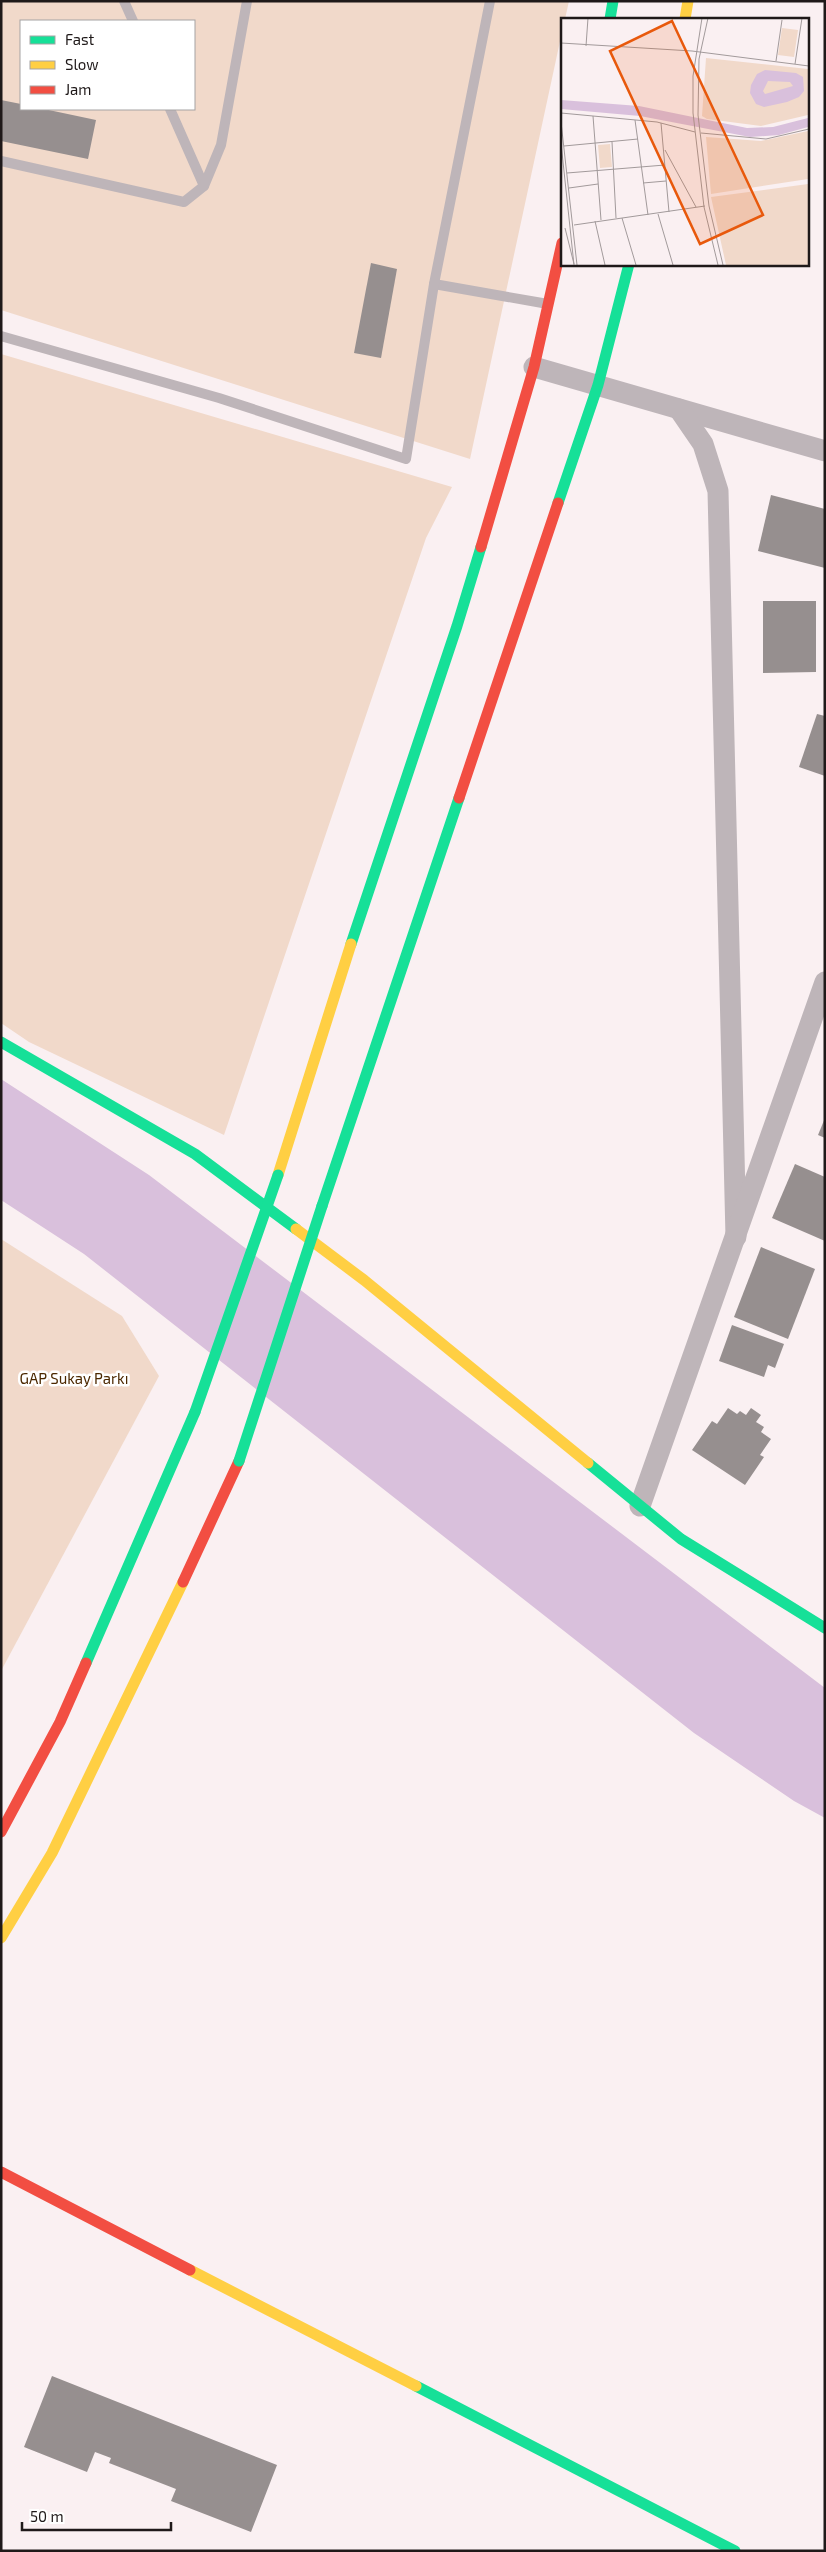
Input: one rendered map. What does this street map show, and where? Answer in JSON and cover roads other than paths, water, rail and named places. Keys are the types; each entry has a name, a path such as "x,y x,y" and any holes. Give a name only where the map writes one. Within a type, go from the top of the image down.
{"main road":[{"path":"610,18 613,1"},
{"path":"685,18 688,1"},
{"path":"1,1832 60,1722 195,1412 278,1175 353,938 457,626 534,367 561,247"},
{"path":"1,1938 52,1853 142,1669 239,1461 322,1206 598,385 629,265"},
{"path":"1,1042 195,1154 364,1280 681,1538 825,1628"},
{"path":"1,2172 734,2551"}],"street":[{"path":"534,367 825,451"},
{"path":"679,409 703,444 718,491 736,1236"},
{"path":"640,1506 736,1236 815,1037 825,982"}],"lane":[{"path":"124,1 133,20"},
{"path":"1,161 184,202 204,186 221,145 247,1"},
{"path":"1,336 219,398 406,460 434,284 490,1"},
{"path":"170,110 204,186"},
{"path":"434,284 548,305"}],"park label":[{"name":"GAP Sukay Parkı","path":"74,1378"}]}
